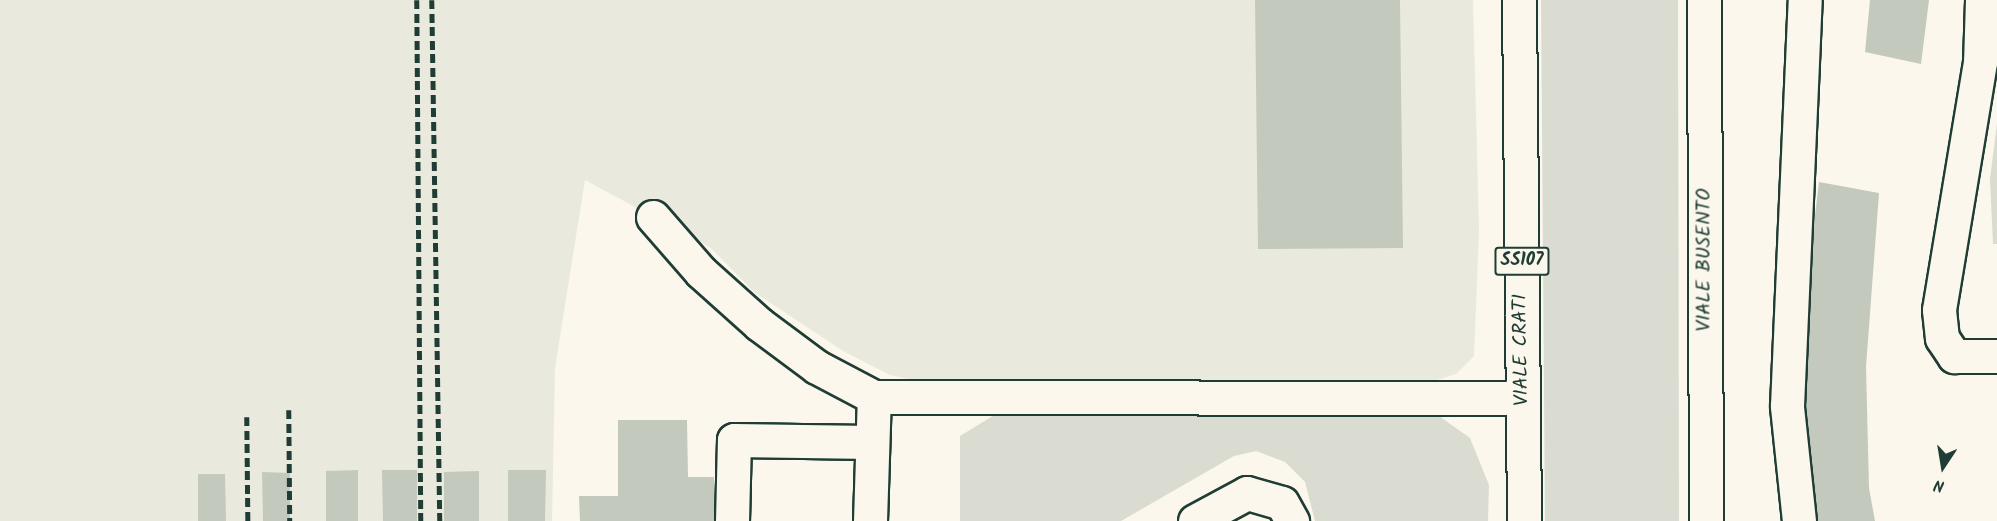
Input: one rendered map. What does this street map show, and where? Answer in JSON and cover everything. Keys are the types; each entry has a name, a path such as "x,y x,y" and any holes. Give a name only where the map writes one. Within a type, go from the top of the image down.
{"street":[{"name":"VIALE CRATI","path":"1520,0 1524,521"},
{"name":"VIALE BUSENTO","path":"1704,0 1706,521"},
{"path":"1799,521 1787,406 1806,0"},
{"path":"1982,0 1980,62 1939,310 1942,338 1954,356 1997,356"},
{"path":"653,217 701,272 759,324 817,367 874,397 1523,398"},
{"path":"870,521 874,397"},
{"path":"732,521 734,440 871,441"},
{"path":"1195,521 1247,492 1282,503 1292,521"}],"shaded area":[{"path":"0,0 1473,0 1479,230 1474,356 1456,374 1430,382 926,383 890,375 843,351 754,292 711,248 585,180 555,368 552,521 0,521"},
{"path":"1541,0 1678,0 1679,521 1545,521"},
{"path":"1997,123 1997,244 1993,244 1990,179"},
{"path":"996,414 1439,416 1470,438 1489,485 1488,521 1315,521 1305,482 1285,462 1256,451 1234,456 1121,521 960,521 960,436"}],"building":[{"path":"1255,0 1400,0 1403,248 1258,249"},
{"path":"1870,0 1929,0 1921,64 1865,52"},
{"path":"1819,182 1879,193 1866,367 1869,488 1875,521 1813,521 1798,359"},
{"path":"618,420 687,420 688,477 714,477 714,521 580,521 579,496 618,496"},
{"path":"358,470 358,521 326,521 326,471"},
{"path":"382,470 417,470 417,521 383,521"},
{"path":"508,470 546,470 545,521 508,521"},
{"path":"479,471 479,521 444,521 444,472"},
{"path":"262,472 290,473 290,521 263,521"},
{"path":"198,474 225,474 226,521 198,521"}],"railway":[{"path":"417,0 421,521"},
{"path":"432,0 440,521"},
{"path":"289,410 290,521"},
{"path":"247,417 248,521"}]}
